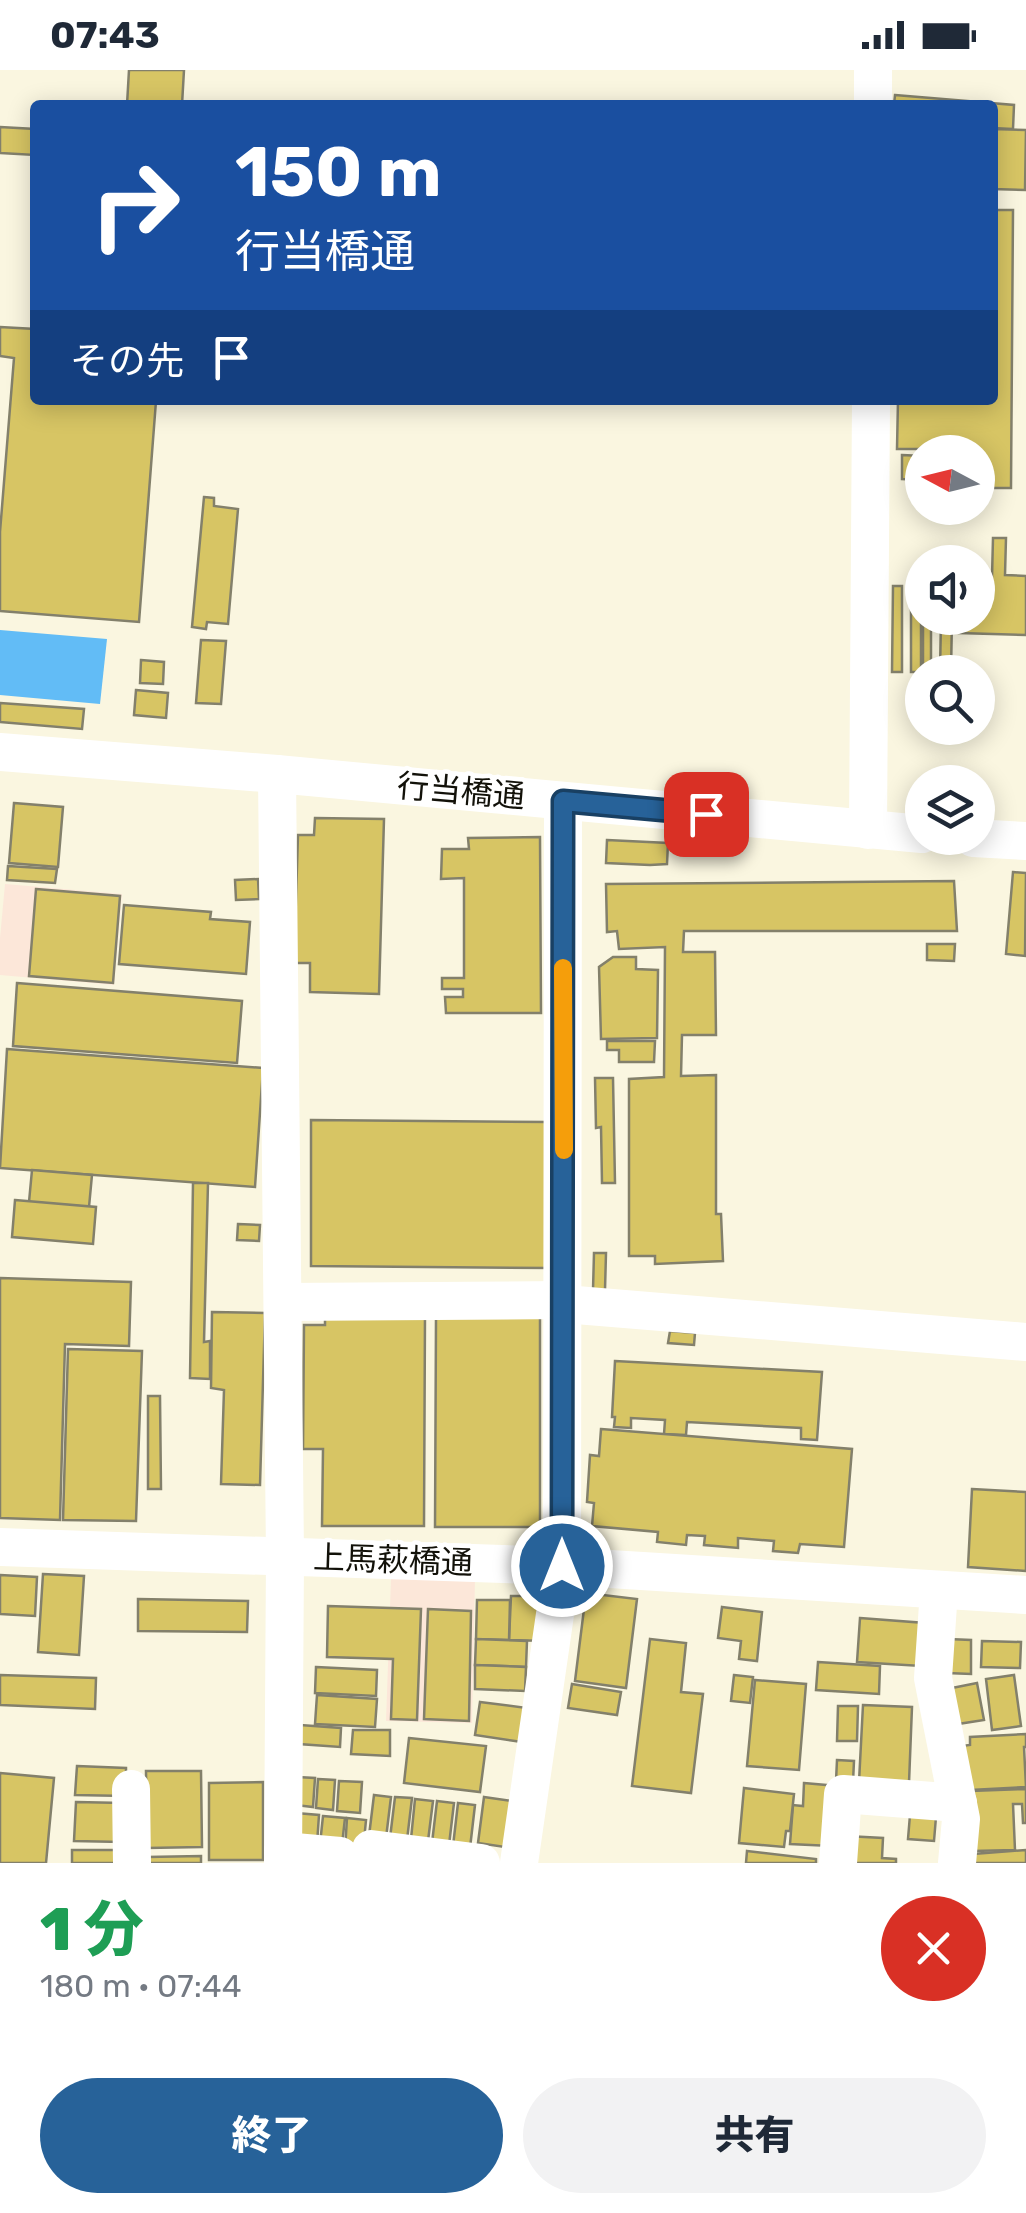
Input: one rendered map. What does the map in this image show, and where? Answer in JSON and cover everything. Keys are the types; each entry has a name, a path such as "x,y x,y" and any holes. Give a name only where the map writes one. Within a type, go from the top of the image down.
{"street":[{"path":"873,70 873,100"},
{"path":"868,830 871,405"},
{"name":"行当橋通","path":"0,752 905,833"},
{"path":"277,774 285,1556 283,1857 355,1853 481,1863"},
{"path":"519,1863 562,1566 563,801"},
{"path":"995,840 1026,842"},
{"path":"283,1302 564,1302 1026,1342"},
{"name":"上馬萩橋通","path":"0,1547 562,1566 1026,1595"},
{"path":"939,1590 934,1678 961,1819 957,1863"},
{"path":"131,1790 132,1863"},
{"path":"838,1863 842,1794 958,1803"}],"shaded area":[{"path":"5,884 122,894 114,985 0,975"},
{"path":"391,1579 475,1579 472,1723 386,1721"}],"water":[{"path":"0,630 107,639 100,704 0,695"}],"building":[{"path":"129,70 184,70 182,100 127,100"},
{"path":"895,95 954,100 894,100"},
{"path":"998,104 1014,105 1013,129 998,128"},
{"path":"0,127 30,129 30,155 0,153"},
{"path":"998,129 1026,130 1025,190 998,189"},
{"path":"998,210 1013,210 1011,488 995,488 995,435 905,435 905,449 897,449 898,405 998,405"},
{"path":"0,327 30,329 30,405 156,405 139,622 0,611 0,532 14,358 0,356"},
{"path":"902,455 905,455 905,479"},
{"path":"204,497 214,498 214,506 238,509 228,624 207,622 206,629 192,627"},
{"path":"993,538 1006,538 1005,575 1026,576 1026,635 995,634"},
{"path":"893,586 902,586 902,672 892,672"},
{"path":"911,635 921,635 921,655 911,655"},
{"path":"923,635 931,635 931,655 923,655"},
{"path":"941,635 952,635 951,655 940,655"},
{"path":"201,640 226,641 221,704 196,703"},
{"path":"141,660 164,662 163,684 140,683"},
{"path":"136,690 168,693 166,718 134,715"},
{"path":"0,703 84,709 82,729 0,722"},
{"path":"14,803 63,807 58,867 9,863"},
{"path":"315,818 384,819 379,994 310,992 310,963 294,963 298,835 314,835"},
{"path":"540,837 541,1013 446,1013 445,997 463,997 463,989 442,989 442,978 464,978 464,878 441,879 442,849 469,849 468,838"},
{"path":"607,840 668,843 667,864 606,863"},
{"path":"8,866 57,869 55,883 7,880"},
{"path":"1013,872 1026,873 1025,956 1006,954"},
{"path":"258,879 259,899 236,900 235,880"},
{"path":"954,881 957,931 684,931 683,952 715,952 716,1035 682,1035 681,1076 716,1075 716,1214 721,1214 723,1261 655,1264 655,1256 629,1256 629,1079 664,1077 665,947 619,949 617,931 607,932 606,884"},
{"path":"36,889 120,896 113,983 29,976"},
{"path":"124,905 211,912 210,919 250,922 246,974 119,964"},
{"path":"927,944 955,944 954,961 927,960"},
{"path":"613,957 636,957 636,969 658,970 657,1038 601,1039 599,967"},
{"path":"17,983 242,1001 237,1063 13,1046"},
{"path":"607,1041 655,1041 654,1062 619,1062 619,1050 607,1050"},
{"path":"7,1049 263,1068 255,1187 0,1168"},
{"path":"595,1078 613,1078 615,1183 602,1183"},
{"path":"311,1120 550,1122 550,1268 311,1266"},
{"path":"32,1170 92,1175 89,1207 29,1202"},
{"path":"193,1183 208,1183 204,1342 210,1341 210,1379 190,1378"},
{"path":"15,1200 96,1207 93,1244 12,1237"},
{"path":"238,1224 260,1225 259,1241 237,1240"},
{"path":"594,1253 606,1253 605,1290 593,1290"},
{"path":"0,1278 131,1282 129,1346 65,1344 60,1520 0,1518"},
{"path":"212,1312 265,1313 260,1485 221,1484 224,1390 211,1388"},
{"path":"325,1313 425,1313 424,1526 322,1526 323,1449 303,1449 304,1325 325,1325"},
{"path":"540,1316 540,1527 435,1527 436,1317"},
{"path":"670,1331 695,1333 694,1345 668,1343"},
{"path":"68,1349 142,1351 136,1521 63,1520"},
{"path":"615,1361 822,1372 817,1440 801,1439 801,1428 687,1422 686,1435 664,1434 665,1420 631,1418 631,1428 614,1427"},
{"path":"148,1396 160,1396 161,1489 148,1489"},
{"path":"601,1429 852,1449 844,1547 800,1544 798,1553 773,1551 774,1541 738,1538 738,1548 704,1545 705,1536 687,1535 686,1545 657,1542 658,1532 592,1526 594,1503 587,1502 590,1455 599,1456"},
{"path":"972,1489 1026,1492 1026,1571 968,1567"},
{"path":"43,1574 84,1576 79,1655 38,1652"},
{"path":"0,1575 37,1577 35,1616 0,1614"},
{"path":"586,1593 637,1599 626,1688 575,1681"},
{"path":"511,1596 544,1596 546,1641 509,1640"},
{"path":"138,1599 248,1601 247,1632 138,1631"},
{"path":"477,1600 510,1600 509,1640 476,1639"},
{"path":"328,1606 421,1609 417,1720 391,1719 393,1659 327,1657"},
{"path":"722,1607 762,1612 757,1661 739,1659 741,1641 718,1638"},
{"path":"428,1609 471,1611 469,1721 424,1719"},
{"path":"860,1618 925,1623 921,1666 857,1662"},
{"path":"476,1639 527,1641 526,1667 475,1665"},
{"path":"650,1639 686,1643 681,1692 703,1694 691,1793 632,1786"},
{"path":"948,1639 971,1640 971,1674 947,1673"},
{"path":"982,1641 1021,1642 1020,1668 981,1667"},
{"path":"818,1662 880,1666 879,1694 816,1690"},
{"path":"475,1665 526,1667 525,1691 475,1689"},
{"path":"316,1667 377,1670 376,1696 315,1693"},
{"path":"0,1675 96,1678 95,1709 0,1705"},
{"path":"734,1675 753,1677 750,1703 731,1701"},
{"path":"1014,1675 1021,1726 992,1730 986,1679"},
{"path":"755,1680 806,1684 799,1770 747,1766"},
{"path":"977,1683 984,1720 958,1724 952,1688"},
{"path":"572,1684 621,1692 617,1715 568,1708"},
{"path":"317,1695 377,1699 375,1727 315,1724"},
{"path":"480,1702 527,1708 522,1742 475,1735"},
{"path":"863,1705 912,1707 909,1783 859,1782"},
{"path":"838,1706 858,1706 857,1741 837,1741"},
{"path":"300,1725 341,1728 340,1747 299,1744"},
{"path":"353,1730 390,1730 390,1756 351,1754"},
{"path":"1026,1734 1026,1787 970,1790 961,1746 970,1745 970,1737"},
{"path":"409,1738 486,1746 480,1792 404,1783"},
{"path":"837,1760 854,1761 853,1782 836,1781"},
{"path":"77,1766 126,1768 126,1796 75,1795"},
{"path":"146,1771 201,1771 202,1847 147,1848"},
{"path":"0,1773 54,1778 46,1863 0,1863"},
{"path":"297,1777 315,1778 313,1807 295,1805"},
{"path":"318,1779 335,1780 333,1810 316,1808"},
{"path":"339,1781 362,1782 360,1813 337,1811"},
{"path":"263,1782 263,1860 209,1860 209,1783"},
{"path":"804,1783 837,1786 831,1846 790,1844 793,1805 803,1806"},
{"path":"744,1788 794,1794 784,1847 739,1843"},
{"path":"1026,1789 1026,1823 1022,1804 1013,1804 1015,1850 972,1851 970,1791"},
{"path":"374,1795 391,1797 386,1838 369,1836"},
{"path":"395,1797 412,1798 407,1840 390,1838"},
{"path":"484,1797 518,1802 511,1848 478,1843"},
{"path":"415,1799 433,1801 428,1841 411,1839"},
{"path":"437,1801 454,1803 449,1845 432,1843"},
{"path":"76,1802 123,1803 122,1842 74,1841"},
{"path":"458,1803 475,1805 470,1848 453,1846"},
{"path":"296,1813 319,1815 317,1844 294,1842"},
{"path":"910,1815 936,1817 934,1841 908,1839"},
{"path":"323,1816 345,1818 342,1845 320,1844"},
{"path":"347,1818 366,1820 363,1851 345,1850"},
{"path":"846,1836 883,1838 882,1858 896,1859 896,1863 844,1863"},
{"path":"72,1850 124,1850 124,1863 72,1863"},
{"path":"1026,1850 1026,1863 973,1863 973,1854"},
{"path":"747,1851 816,1859 816,1863 746,1863"},
{"path":"201,1856 201,1863 147,1863 147,1857"}],"slow traffic":[{"path":"563,968 564,1150"}],"route":[{"path":"562,1566 563,801 706,814"}]}
